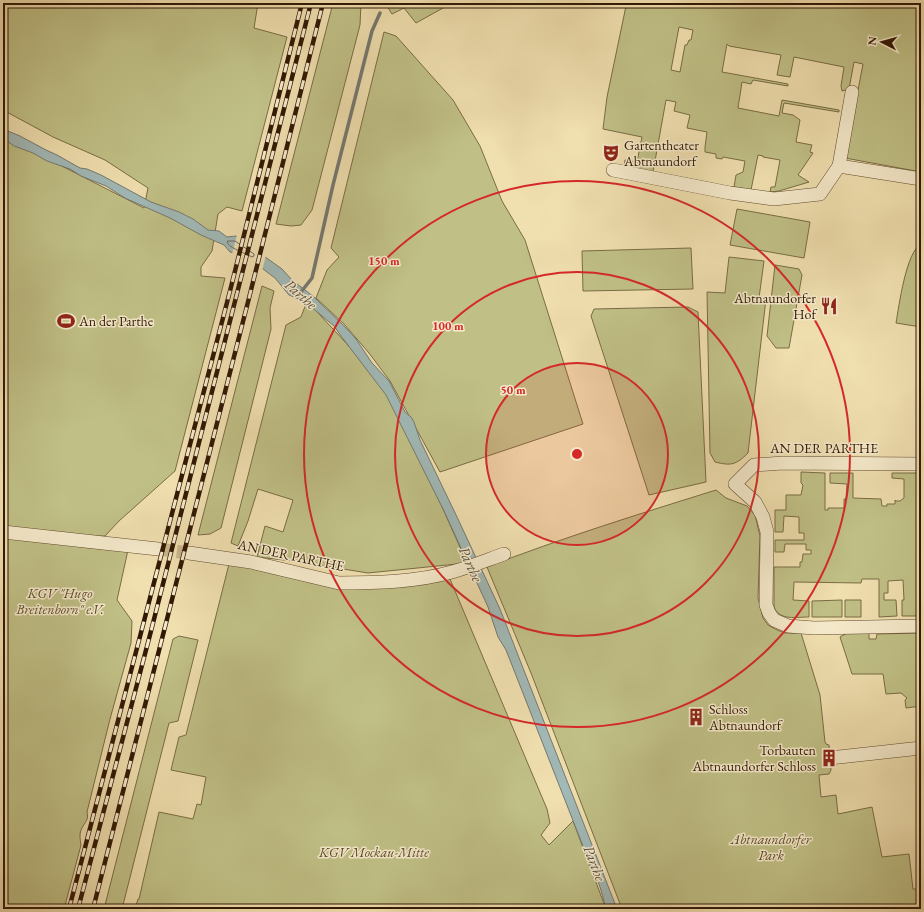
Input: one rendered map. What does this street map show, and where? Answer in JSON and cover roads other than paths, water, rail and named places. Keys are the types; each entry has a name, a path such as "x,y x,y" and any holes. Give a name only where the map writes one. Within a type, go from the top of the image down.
{"street":[{"path":"613,170 730,193 774,199 820,194 839,166 852,92"},
{"path":"839,166 921,179"},
{"name":"AN DER PARTHE","path":"921,464 783,463 754,465 735,484 755,502 763,517 767,532 766,605 774,620 788,626 814,628 921,626"},
{"path":"3,532 158,549"},
{"name":"AN DER PARTHE","path":"189,553 251,562 339,582 408,580 451,572 504,554"},
{"path":"830,758 921,748"}],"water":[{"name":"Parthe","path":"3,129 20,136 80,168 87,169 101,175 151,202 179,212 193,219 208,230 219,231 227,237 236,236 282,269 292,280 314,297 356,339 372,363 389,381 405,412 414,422 420,440 500,609 617,909 606,909 598,882 506,650 498,637 488,607 444,511 386,395 334,326 304,301 289,295 275,278 259,266 238,254 230,252 224,245 201,235 170,218 125,198 106,186 81,176 70,169 47,161 33,153 14,146 3,138"}],"waterway":[{"name":"Parthe","path":"301,292 312,278 333,185 372,31 380,13"}],"tunnel":[{"path":"158,549 189,553"}],"railway":[{"path":"69,909 230,291 302,3"},
{"path":"78,909 151,631 311,3"},
{"path":"93,909 323,3"}],"place":[{"name":"Gartentheater Abtnaundorf","path":"611,153"},
{"name":"Abtnaundorfer Hof","path":"829,306"},
{"name":"An der Parthe","path":"66,321"},
{"name":"Schloss Abtnaundorf","path":"696,717"},
{"name":"Torbauten Abtnaundorfer Schloss","path":"829,758"}],"park label":[{"name":"KGV \"Hugo Breitenborn\" e.V.","path":"60,602"},
{"name":"Abtnaundorfer Park","path":"771,848"},
{"name":"KGV Mockau-Mitte","path":"374,852"}]}
